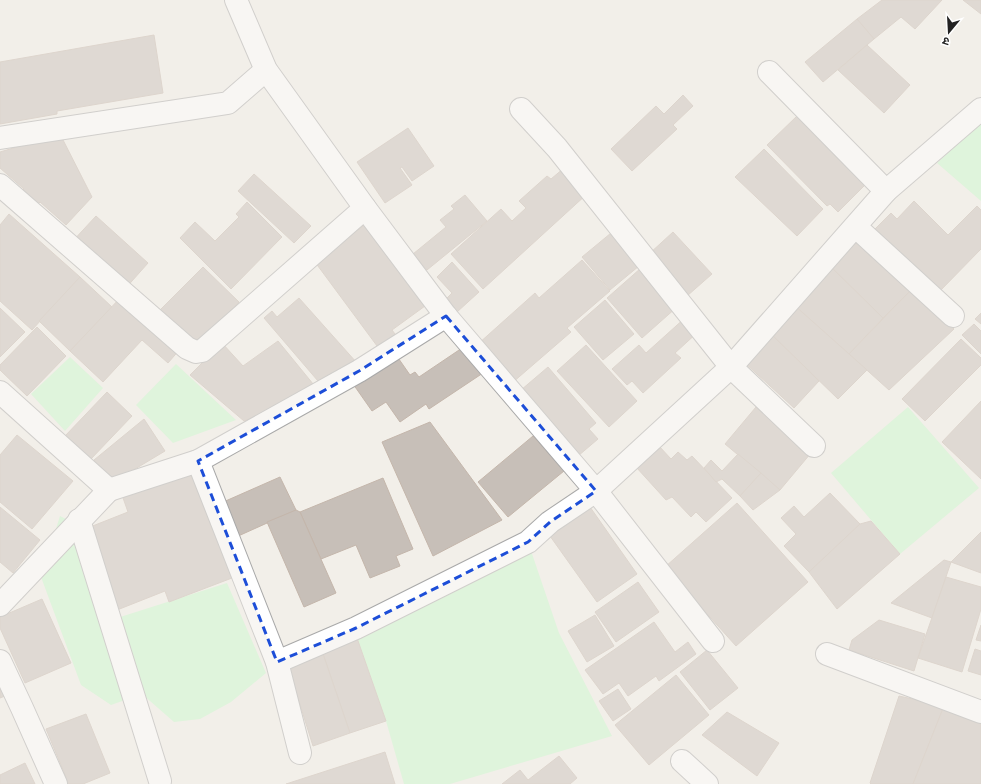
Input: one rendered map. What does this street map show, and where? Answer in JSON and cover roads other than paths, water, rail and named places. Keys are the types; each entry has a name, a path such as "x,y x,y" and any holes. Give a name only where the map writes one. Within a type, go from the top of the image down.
{"street":[{"path":"236,0 266,70 365,208 446,316 596,491 713,641"},
{"path":"0,138 228,103 266,70"},
{"path":"769,72 886,191"},
{"path":"521,109 557,148 731,367 814,446"},
{"path":"276,662 356,628 528,542 550,522 596,491 731,367 856,227 886,191 981,109"},
{"path":"0,185 186,348 196,352 202,351 365,208"},
{"path":"856,227 953,316"},
{"path":"0,605 109,490 198,461 359,371 446,316"},
{"path":"0,392 109,490"},
{"path":"198,461 276,662 300,753"},
{"path":"79,520 160,781"},
{"path":"827,654 981,712"},
{"path":"0,661 56,784"},
{"path":"682,761 707,784"}]}
